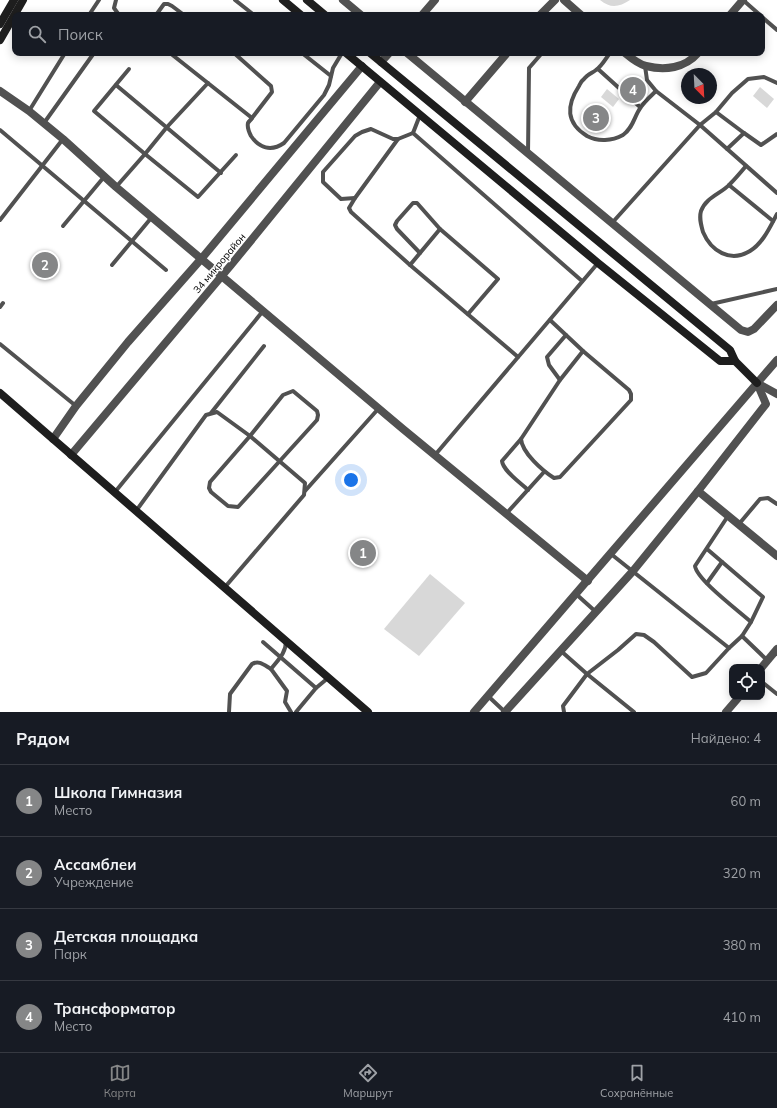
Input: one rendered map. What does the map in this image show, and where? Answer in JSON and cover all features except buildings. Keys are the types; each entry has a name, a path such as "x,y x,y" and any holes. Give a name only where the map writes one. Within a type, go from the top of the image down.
{"street":[{"path":"0,24 3,13 14,0"},
{"path":"16,12 23,0"},
{"path":"283,0 297,12"},
{"path":"307,0 321,12"},
{"path":"343,0 357,12"},
{"path":"425,12 435,0"},
{"path":"543,12 554,0"},
{"path":"564,0 577,12"},
{"path":"733,12 743,0"},
{"path":"0,40 12,19"},
{"path":"350,56 598,263 720,361 735,361"},
{"path":"374,56 730,350 735,361 757,383 777,394"},
{"path":"381,62 386,56"},
{"path":"411,56 741,330 748,332 754,329 777,305"},
{"path":"466,102 504,56"},
{"path":"630,56 645,66 665,68 679,66 692,60 695,56"},
{"path":"53,438 76,406 128,342 202,258 362,66"},
{"name":"34 микрорайон","path":"71,455 380,82"},
{"path":"0,91 29,111 116,187 264,310 435,456 588,581"},
{"path":"474,712 777,360"},
{"path":"505,712 633,571 766,404 757,383"},
{"path":"0,393 368,712"},
{"path":"698,491 777,556"},
{"path":"764,664 777,649"},
{"path":"726,712 736,700"}],"lane":[{"path":"91,12 98,0"},
{"path":"116,0 114,8 117,12"},
{"path":"235,0 250,12"},
{"path":"743,0 756,12"},
{"path":"158,12 164,4 168,4 180,12"},
{"path":"765,20 777,30"},
{"path":"29,111 63,56"},
{"path":"44,124 92,56"},
{"path":"174,56 252,118"},
{"path":"237,56 271,86 272,92 248,124 248,132 254,140 267,148 277,148 284,143 324,95 329,85 333,68 340,56"},
{"path":"306,56 332,76"},
{"path":"528,154 529,68 539,56"},
{"path":"608,56 598,69 583,79 571,102 569,112 571,120 583,133 591,138 599,140 611,139 622,135 632,125 640,107 656,91"},
{"path":"645,66 647,80 656,91 700,125 777,193"},
{"path":"129,69 94,111 198,197 236,155"},
{"path":"598,69 640,107"},
{"path":"612,224 700,125 716,112 732,93 748,79 764,77 777,82"},
{"path":"116,187 167,127 208,83"},
{"path":"116,85 221,173"},
{"path":"716,112 761,145 777,134"},
{"path":"356,198 341,199 322,182 323,172 355,136 371,129 392,139 398,139 413,133 421,115"},
{"path":"0,130 166,270"},
{"path":"413,133 582,281"},
{"path":"727,149 744,134"},
{"path":"398,139 349,208 351,212 410,265 518,357"},
{"path":"0,220 63,140"},
{"path":"746,166 729,185 706,202 701,211 700,224 705,237 711,246 719,252 728,256 738,256 750,251 760,242 777,214"},
{"path":"63,226 104,176"},
{"path":"729,185 773,221"},
{"path":"420,253 397,229 396,225 397,221 413,203 417,203 440,229 498,279 468,314"},
{"path":"112,265 152,217"},
{"path":"410,265 440,229"},
{"path":"435,456 598,263"},
{"path":"709,304 777,289"},
{"path":"0,307 3,303"},
{"path":"115,492 264,310"},
{"path":"521,439 523,448 544,472 554,478 560,477 631,400 629,390 583,351 550,320"},
{"path":"560,380 549,366 547,357 566,335"},
{"path":"0,344 76,406"},
{"path":"210,414 264,346"},
{"path":"528,490 506,470 502,464 502,461 521,439 560,380 583,351"},
{"path":"293,391 316,411 318,415 317,420 278,461 238,507 233,508 228,506 211,492 209,488 210,482 250,436 287,392 293,391"},
{"path":"225,587 304,495 305,491 378,408"},
{"path":"136,510 206,415 217,412 250,436 305,483 305,491"},
{"path":"506,514 544,472"},
{"path":"739,524 760,499 768,498 777,504"},
{"path":"728,516 695,566 699,575 751,622"},
{"path":"564,712 563,706 588,674 636,634 644,635 654,642 692,677 706,673 742,636 762,602 763,597 707,548"},
{"path":"611,554 729,648"},
{"path":"707,583 722,562"},
{"path":"576,594 596,612"},
{"path":"742,636 764,664"},
{"path":"271,669 281,657 286,647 286,641"},
{"path":"262,642 316,688"},
{"path":"561,651 634,712"},
{"path":"230,712 230,694 252,664 256,662 271,669 287,691 284,702 291,712"},
{"path":"296,712 316,688 328,678"},
{"path":"765,684 777,694"},
{"path":"488,696 505,712"}],"shaded area":[{"path":"600,0 630,0 619,5 611,6"},
{"path":"760,87 774,99 767,108 753,96"},
{"path":"607,89 619,99 613,107 601,97"},
{"path":"592,108 606,120 599,128 585,117"},
{"path":"430,574 465,603 419,656 384,629"}],"place":[{"name":"Трансформатор","path":"633,90"},
{"name":"Детская площадка","path":"596,118"},
{"name":"Ассамблеи","path":"45,265"},
{"name":"Школа Гимназия","path":"363,553"}]}
